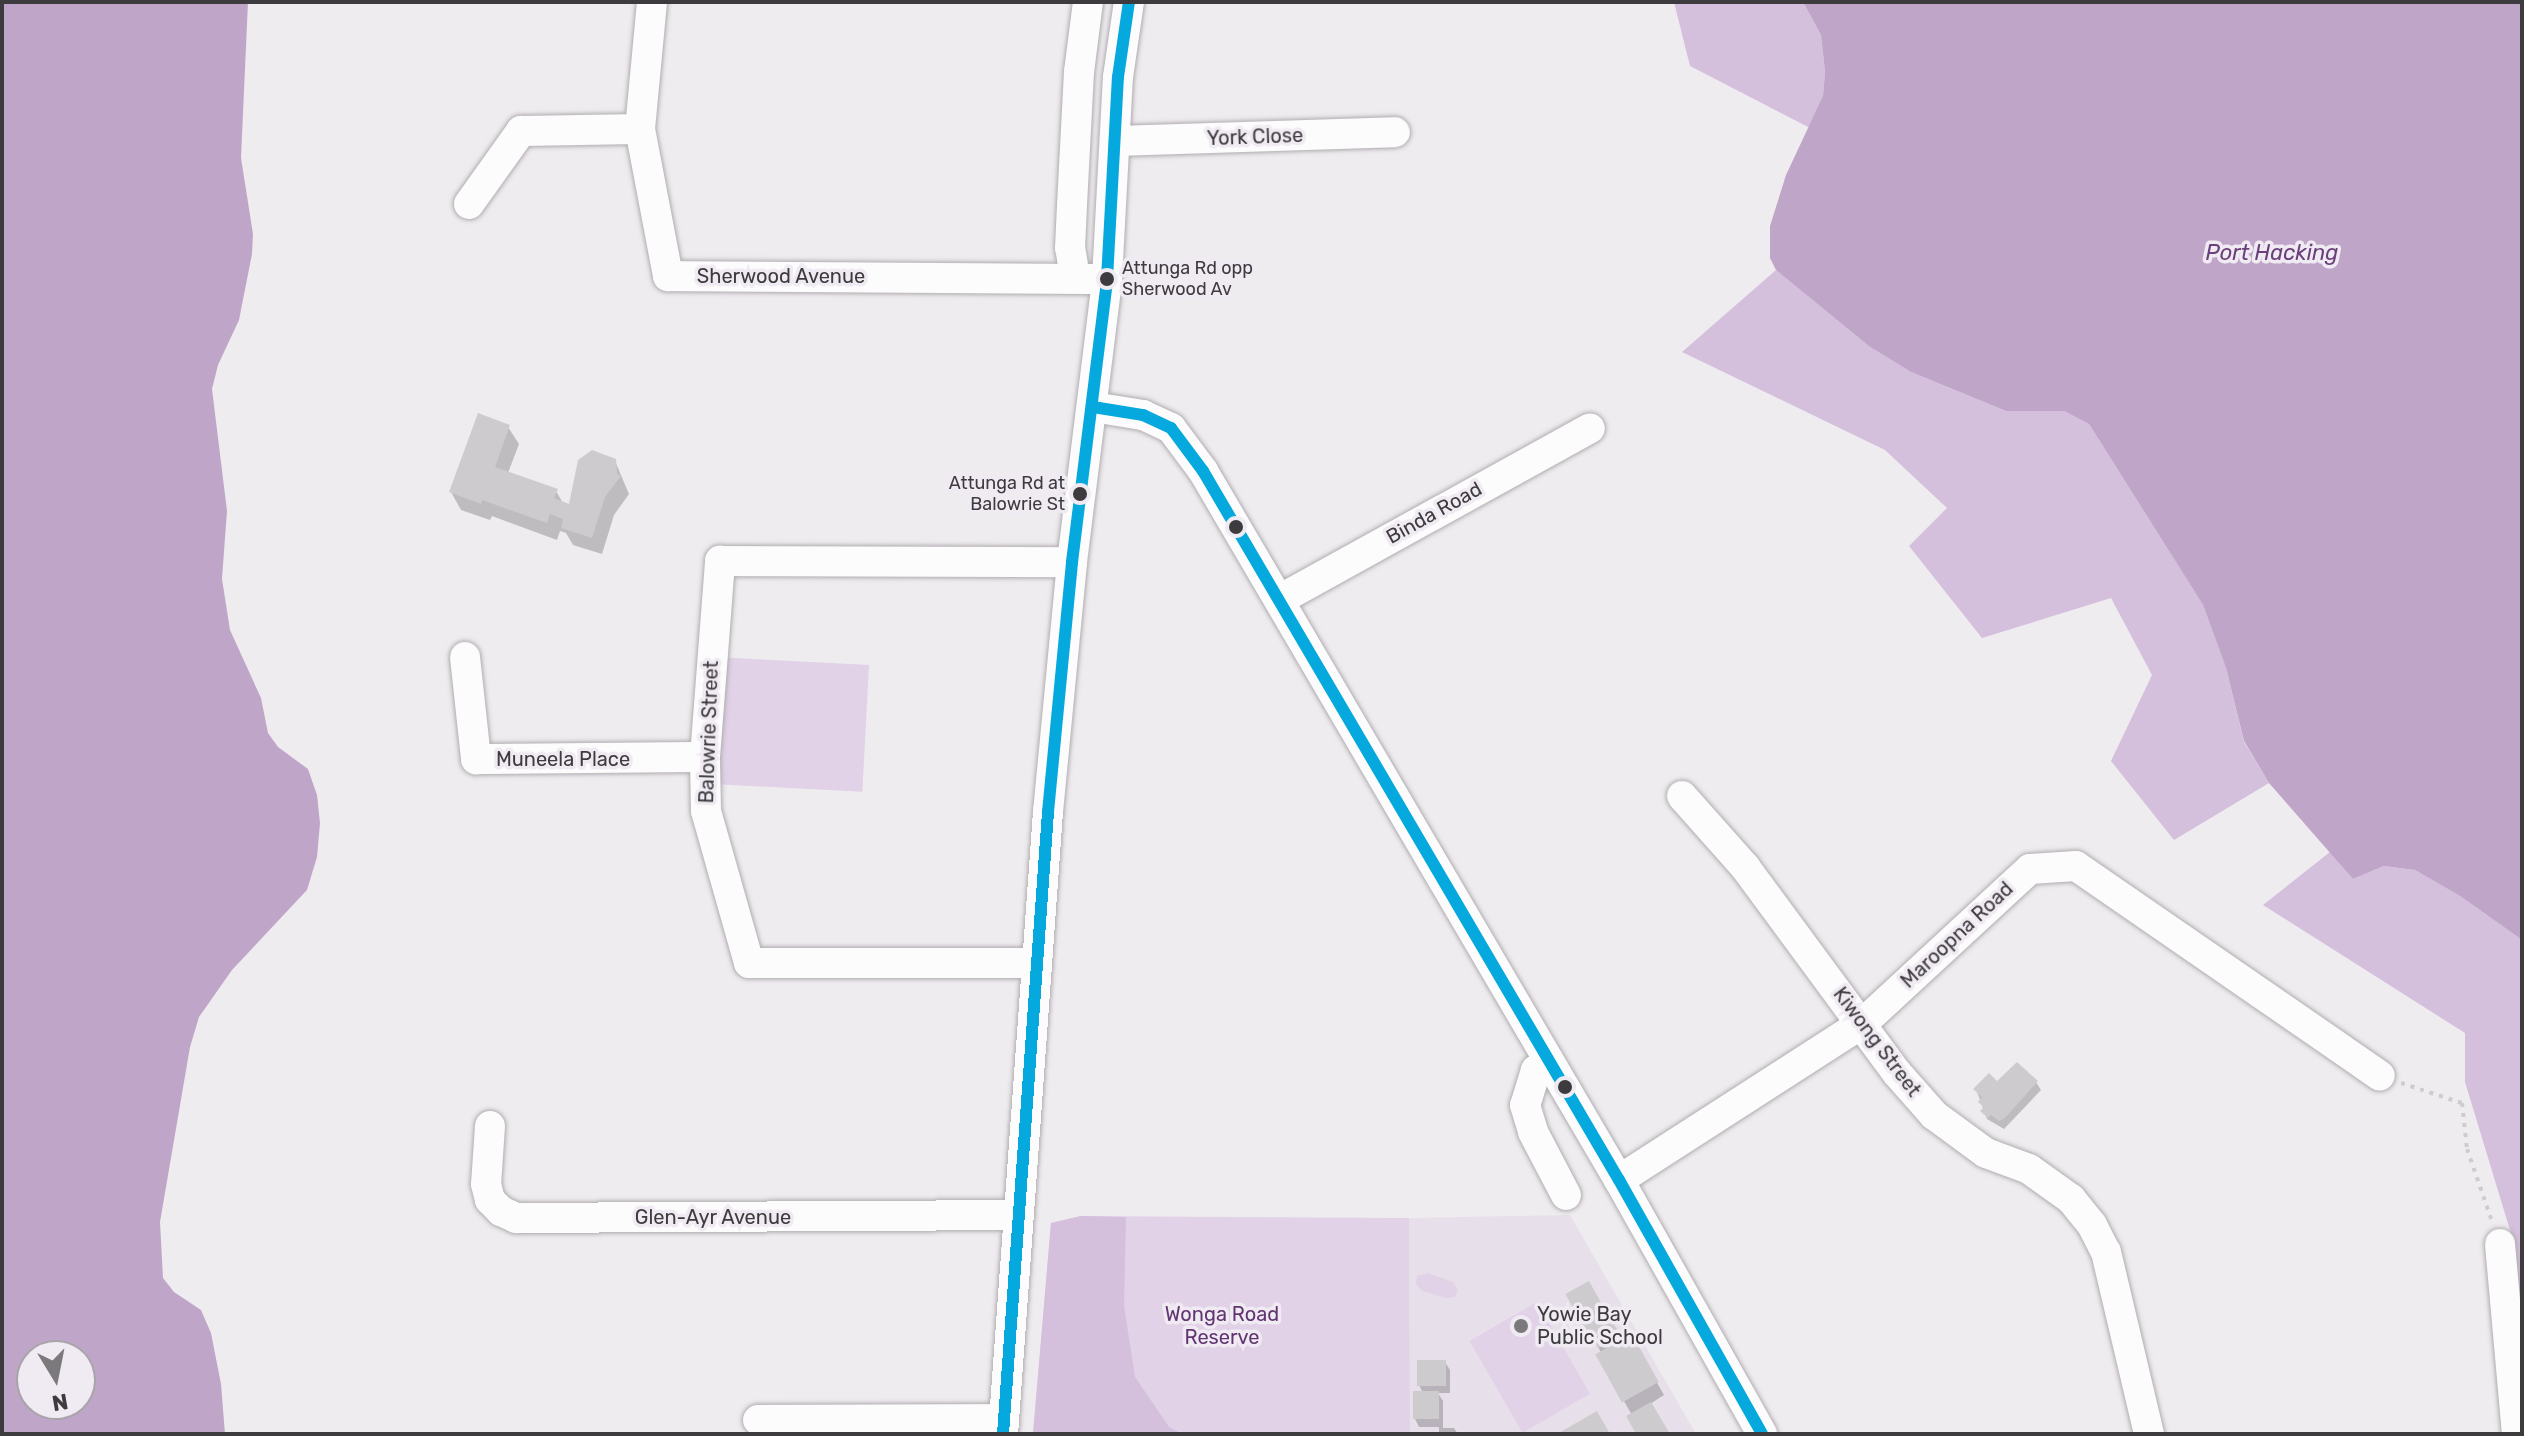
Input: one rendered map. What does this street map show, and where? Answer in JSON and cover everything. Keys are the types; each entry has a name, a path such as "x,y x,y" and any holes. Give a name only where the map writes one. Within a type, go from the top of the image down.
{"street":[{"path":"469,204 521,131 640,129 652,2"},
{"path":"1075,278 1070,248 1072,205 1079,72 1088,2"},
{"path":"758,1420 1003,1426 1036,963 1072,562 1107,279 1118,77 1129,2"},
{"name":"Sherwood Avenue","path":"640,129 668,276 1107,279"},
{"name":"York Close","path":"1115,141 1395,132"},
{"path":"1093,407 1143,415 1171,428 1203,471 1619,1180 1762,1434"},
{"name":"Binda Road","path":"1279,600 1590,428"},
{"name":"Balowrie Street","path":"1036,963 749,963 706,811 705,757 720,561 1072,562"},
{"name":"Muneela Place","path":"465,657 476,759 705,757"},
{"name":"Kiwong Street","path":"1682,796 1745,867 1897,1073 1934,1115 1974,1146 2029,1169 2071,1199 2092,1225 2106,1252 2149,1434"},
{"name":"Maroopna Road","path":"1619,1180 1863,1023 2030,869 2076,866 2380,1076"},
{"path":"1549,1061 1536,1070 1525,1105 1533,1132 1566,1195"},
{"name":"Glen-Ayr Avenue","path":"490,1126 486,1184 490,1200 501,1211 516,1218 1017,1215"},
{"path":"2500,1244 2517,1434"}],"path":[{"path":"2380,1076 2462,1103 2467,1149 2500,1244"}],"shaded area":[{"path":"1674,2 1803,2 1821,35 1825,72 1823,97 1810,128 1690,66"},
{"path":"1776,270 1870,347 1911,372 2006,411 2064,411 2089,424 2203,605 2226,668 2244,742 2269,783 2174,840 2111,761 2152,675 2111,598 1982,638 1909,546 1947,508 1885,450 1682,352"},
{"path":"2330,852 2353,879 2384,866 2415,870 2460,896 2522,940 2522,1369 2513,1240 2465,1082 2465,1033 2263,905"},
{"name":"Yowie Bay Public School","path":"1570,1215 1696,1434 1410,1434 1409,1218"},
{"path":"1081,1216 1126,1217 1124,1306 1135,1377 1169,1427 1182,1434 1033,1434 1051,1223"}],"green space":[{"path":"711,657 869,665 862,792 705,784"},
{"name":"Wonga Road Reserve","path":"1081,1216 1409,1218 1410,1434 1033,1434 1051,1223"},
{"path":"1428,1273 1453,1282 1458,1290 1455,1297 1446,1298 1422,1291 1416,1284 1417,1276"},
{"path":"1537,1302 1590,1394 1522,1433 1469,1341"}],"water":[{"path":"2,2 248,2 241,158 253,234 252,254 239,320 218,365 212,389 227,511 222,579 230,630 261,698 268,733 278,747 308,769 317,795 320,823 317,857 307,890 232,970 199,1017 190,1047 160,1222 163,1278 174,1292 201,1310 211,1333 221,1384 225,1434 2,1434"},
{"name":"Port Hacking","path":"1803,2 2522,2 2522,940 2460,896 2415,870 2384,866 2353,879 2269,783 2244,741 2226,668 2203,605 2089,424 2064,411 2006,411 1911,372 1870,347 1776,270 1770,258 1770,226 1786,175 1823,96 1825,72 1821,35"}],"building":[{"path":"478,413 510,425 495,467 558,489 554,498 569,504 578,460 592,450 616,459 617,474 621,476 605,497 592,538 561,528 563,519 550,514 547,523 449,492"},
{"path":"2017,1062 2038,1081 2005,1118 1999,1121 1991,1115 1988,1118 1980,1111 1984,1107 1978,1102 1982,1097 1973,1089 1989,1073 1997,1081"},
{"path":"1589,1281 1603,1306 1579,1319 1565,1294"},
{"path":"1604,1309 1620,1334 1599,1348 1582,1323"},
{"path":"1632,1334 1659,1382 1622,1402 1595,1354"},
{"path":"1417,1360 1446,1360 1446,1386 1417,1386"},
{"path":"1413,1391 1439,1391 1439,1419 1413,1419"},
{"path":"1651,1402 1670,1434 1636,1434 1626,1416"},
{"path":"1597,1411 1610,1434 1557,1434"}],"transit line":[{"path":"1003,1434 1048,812 1072,562 1107,279 1118,77 1129,2"},
{"path":"1093,407 1143,415 1171,428 1203,471 1619,1180 1762,1434"}],"place":[{"name":"Attunga Rd opp Sherwood Av","path":"1107,279"},
{"name":"Attunga Rd at Balowrie St","path":"1080,494"},
{"name":"Yowie Bay Public School","path":"1521,1326"}]}
